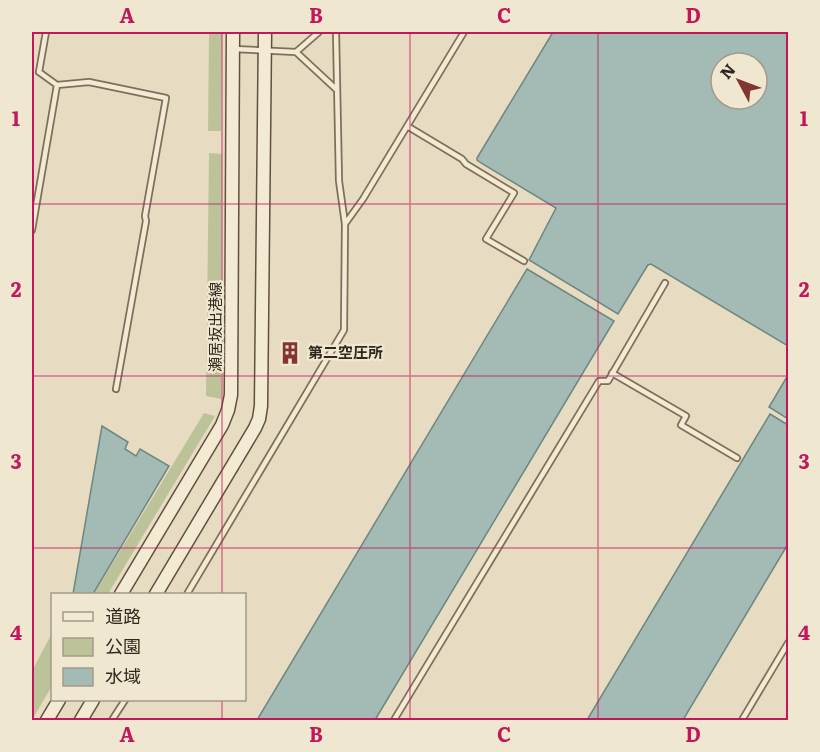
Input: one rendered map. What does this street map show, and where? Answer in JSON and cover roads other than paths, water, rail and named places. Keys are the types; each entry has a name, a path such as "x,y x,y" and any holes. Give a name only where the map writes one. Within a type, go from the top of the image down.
{"main road":[{"name":"瀬居坂出港線","path":"122,593 222,425 231,395 233,32"},
{"path":"157,593 259,419 265,32"},
{"path":"47,720 58,701"},
{"path":"81,720 92,701"}],"lane":[{"path":"46,32 36,72 57,85 89,82 166,98 116,389"},
{"path":"296,52 319,32"},
{"path":"188,593 345,330 345,224 339,180 336,32"},
{"path":"345,224 363,199 464,32"},
{"path":"233,49 296,52 337,90"},
{"path":"32,230 57,85"},
{"path":"407,126 514,193 486,239 524,261"},
{"path":"394,720 599,381 608,381 665,283"},
{"path":"612,374 686,416 681,425 737,458"},
{"path":"742,720 789,643"},
{"path":"112,720 124,701"}],"water":[{"path":"553,32 788,32 788,346 651,264 646,268 618,314 529,260 556,208 477,160"},
{"path":"527,269 614,321 375,720 257,720"},
{"path":"788,375 788,419 769,407"},
{"path":"770,414 788,425 788,544 683,720 587,720"},
{"path":"102,426 128,442 125,449 136,456 140,449 169,466 94,593 73,593"}],"place":[{"name":"第二空圧所","path":"290,353"}]}
